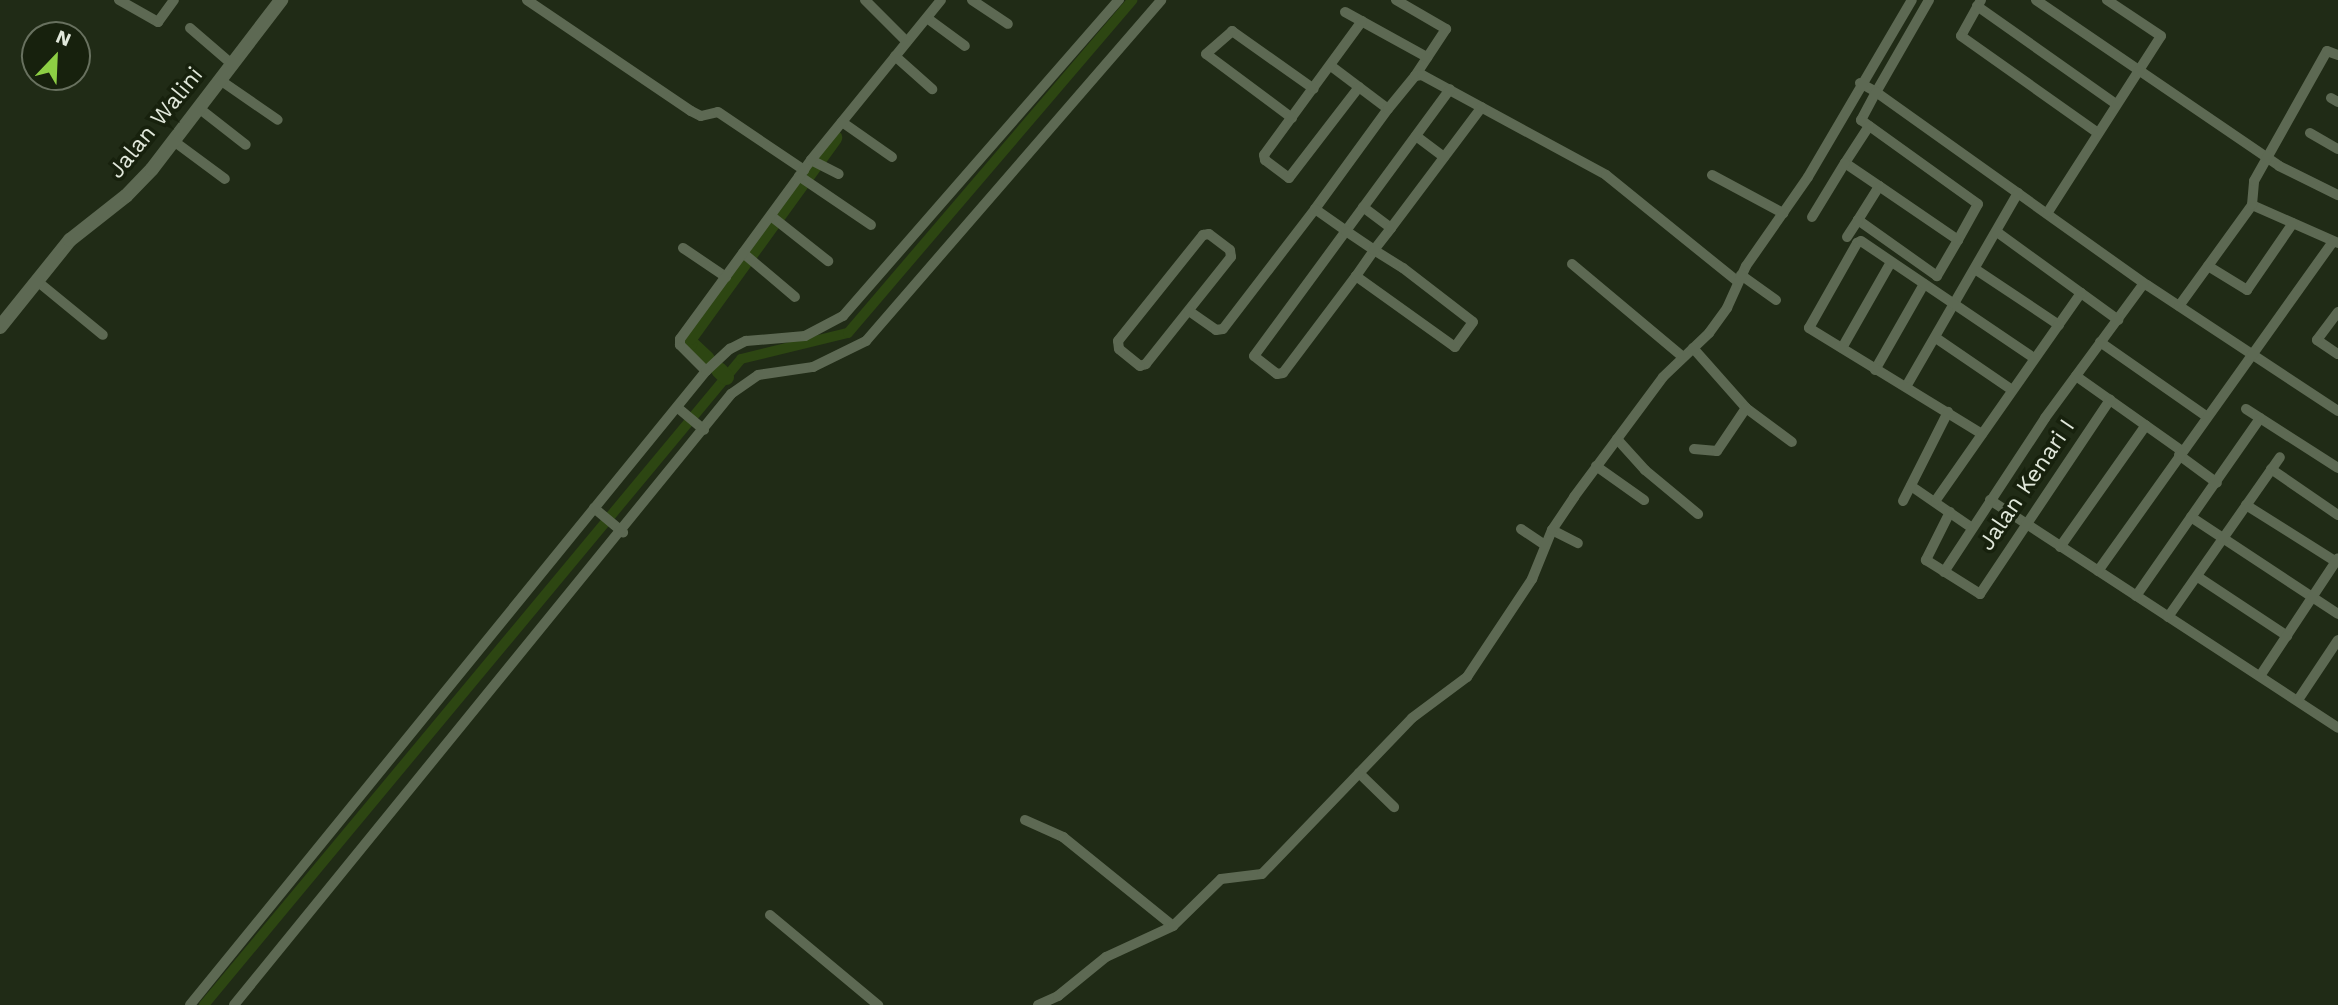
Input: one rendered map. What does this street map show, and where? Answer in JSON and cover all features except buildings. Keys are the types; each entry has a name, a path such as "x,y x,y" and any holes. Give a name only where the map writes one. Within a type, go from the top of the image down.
{"street":[{"path":"119,0 158,22 174,0"},
{"name":"Jalan Walini","path":"0,327 70,240 126,196 175,142 281,0"},
{"path":"527,0 691,111 701,116 718,112 871,225"},
{"path":"865,0 907,41"},
{"path":"706,371 679,341 726,276 747,255 803,176 898,58 907,41 929,20 941,0"},
{"path":"972,0 1008,24"},
{"path":"190,1005 595,509 681,411 706,371 730,349 746,341 805,336 843,316 1119,0"},
{"path":"234,1005 621,530 701,427 745,381 758,374 813,367 866,341 1161,0"},
{"path":"1189,311 1216,330 1223,329 1415,76 1446,29 1396,0"},
{"path":"1038,1005 1058,996 1106,957 1174,926 1221,878 1262,874 1412,718 1467,677 1532,579 1552,530 1596,466 1683,357 1718,323 1740,278 1783,213 1912,0"},
{"path":"1858,220 1937,276 1978,204 1861,120 1929,0"},
{"path":"2036,0 2141,68 2267,158 2338,195"},
{"path":"2048,212 2161,36 2107,0"},
{"path":"2098,133 1961,36 1979,3 2116,104"},
{"path":"1345,12 1427,57"},
{"path":"929,20 965,46"},
{"path":"1359,87 1289,178 1263,157 1362,21"},
{"path":"190,28 233,65"},
{"path":"1292,118 1206,54 1232,31 1314,89"},
{"path":"2179,306 2252,205 2254,181 2327,51 2338,55"},
{"path":"898,58 932,89"},
{"path":"1331,66 1388,109"},
{"path":"1415,76 1429,76 1606,174 1740,278 1776,299"},
{"path":"220,80 278,120"},
{"path":"1860,83 2048,212 2144,283 2338,411"},
{"path":"1450,89 1254,356 1277,374 1283,373 1482,107"},
{"path":"200,109 246,145"},
{"path":"844,124 892,157"},
{"path":"1812,217 1869,126"},
{"path":"2310,133 2338,149"},
{"path":"1416,136 1444,157"},
{"path":"175,142 225,179"},
{"path":"815,163 839,174"},
{"path":"1845,163 1958,240"},
{"path":"1712,174 1783,213"},
{"path":"1847,237 1879,186"},
{"path":"1907,385 2018,193"},
{"path":"2098,571 2249,353 2336,242 2252,205"},
{"path":"1363,208 1391,228"},
{"path":"1315,209 1472,321 1472,326 1459,344 1451,347 1356,276"},
{"path":"774,219 828,261"},
{"path":"2208,266 2247,290 2293,223"},
{"path":"1997,232 2118,320"},
{"path":"1206,233 1232,253 1189,311 1143,366 1117,345 1206,233"},
{"path":"1982,434 1907,385 1875,370 1809,327 1857,243 1861,241 2034,358"},
{"path":"683,248 726,276"},
{"path":"747,255 796,297"},
{"path":"1842,348 1891,261"},
{"path":"1572,264 1683,357"},
{"path":"1975,269 2059,325"},
{"path":"37,281 103,335"},
{"path":"1950,512 1925,557 1944,572 1990,500 2144,283"},
{"path":"1875,370 1924,284"},
{"path":"1936,500 2081,293"},
{"path":"2338,312 2317,340 2338,354"},
{"path":"1936,338 2012,390"},
{"path":"2100,342 2206,416"},
{"path":"1693,348 1746,408 1792,442"},
{"path":"2076,376 2146,425 2217,483"},
{"name":"Jalan Kenari I","path":"1944,572 1980,594 2025,523 2110,400"},
{"path":"1694,449 1717,451 1746,408"},
{"path":"2246,409 2338,468"},
{"path":"681,411 701,427"},
{"path":"1903,501 1948,412"},
{"path":"2136,596 2260,418"},
{"path":"2060,547 2146,425"},
{"path":"1617,439 1645,470 1698,514"},
{"path":"2168,617 2280,457"},
{"path":"1596,466 1644,500"},
{"path":"2271,469 2338,515"},
{"path":"1911,486 1936,500 1972,528"},
{"path":"1990,500 2168,617 2336,722"},
{"path":"2246,505 2337,559 2260,676"},
{"path":"595,509 621,530"},
{"path":"2191,517 2222,540 2338,614"},
{"path":"1521,529 1545,545"},
{"path":"1552,530 1578,543"},
{"path":"2198,577 2287,636"},
{"path":"2298,700 2338,640"},
{"path":"1359,773 1394,807"},
{"path":"1025,820 1073,844 1174,926"},
{"path":"770,915 878,1005"}],"waterway":[{"path":"204,1005 741,359 848,333 1132,0"},
{"path":"707,359 690,343 690,337 834,138"},
{"path":"719,370 726,377"}]}
